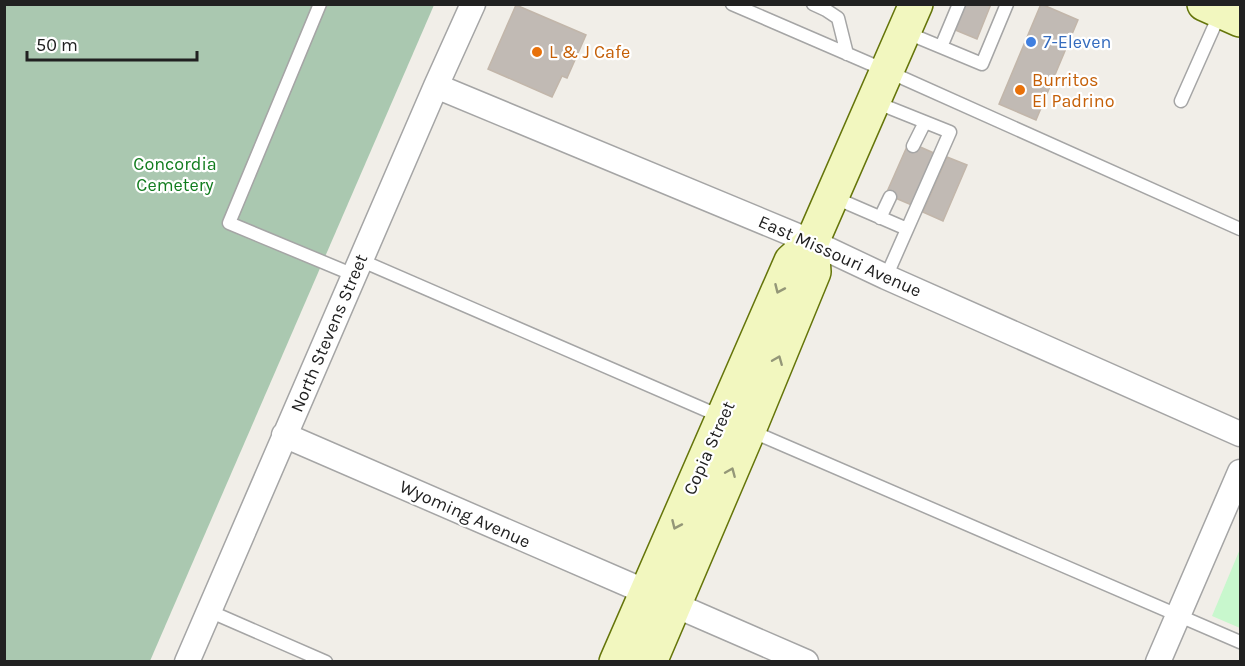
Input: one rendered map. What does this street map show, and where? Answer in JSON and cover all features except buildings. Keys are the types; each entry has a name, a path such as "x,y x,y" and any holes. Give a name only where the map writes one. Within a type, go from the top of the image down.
{"main road":[{"name":"Copia Street","path":"616,662 661,599 736,424 814,272 812,242 910,18"},
{"name":"Copia Street","path":"651,662 661,599"}],"street":[{"name":"North Stevens Street","path":"187,662 473,4"},
{"name":"East Missouri Avenue","path":"436,86 812,242 1240,434"},
{"name":"Wyoming Avenue","path":"284,435 806,662"},
{"path":"1158,662 1240,472"}],"lane":[{"path":"320,4 229,223 357,267 736,424 1240,642"},
{"path":"732,4 1240,229"},
{"path":"813,4 838,18 846,54"},
{"path":"940,47 958,4"},
{"path":"910,18 940,47 982,64 1007,4"},
{"path":"1181,101 1222,12"},
{"path":"874,102 950,132 886,277"},
{"path":"913,146 925,122"},
{"path":"832,197 907,229"},
{"path":"880,218 890,197"},
{"path":"209,611 326,662"}],"green space":[{"name":"Concordia Cemetery","path":"4,5 434,5 150,661 5,661"},
{"path":"1240,549 1240,628 1212,616"}],"place":[{"name":"7-Eleven","path":"1031,42"},
{"name":"L & J Cafe","path":"537,52"},
{"name":"Burritos El Padrino","path":"1020,90"}]}
